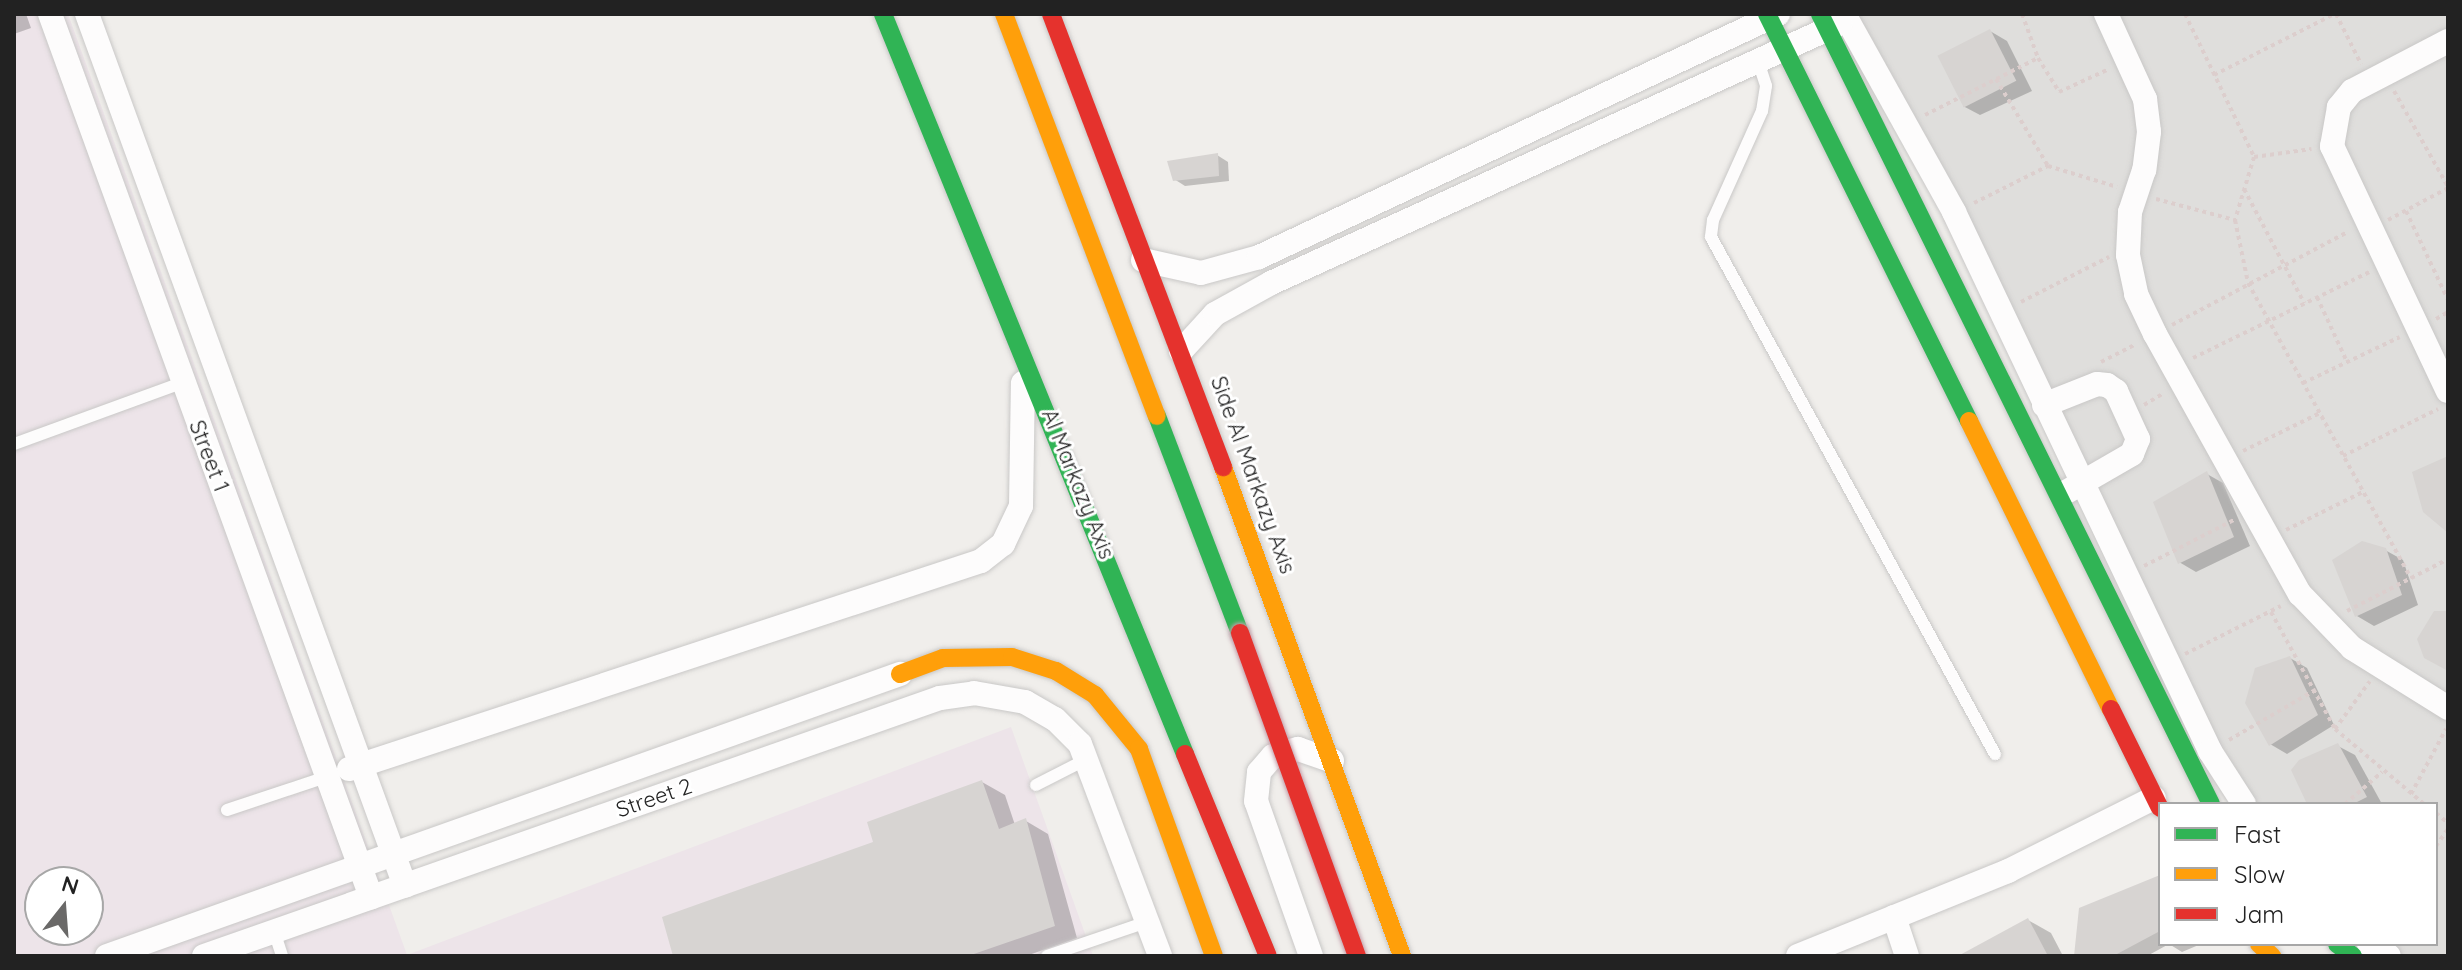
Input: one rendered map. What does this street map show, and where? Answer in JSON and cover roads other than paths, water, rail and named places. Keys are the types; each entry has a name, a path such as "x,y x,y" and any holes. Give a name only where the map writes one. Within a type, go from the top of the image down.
{"main road":[{"name":"Al Markazy Axis","path":"883,14 1024,348 1268,956"},
{"path":"1004,14 1240,633 1357,956"},
{"name":"Side Al Markazy Axis","path":"1051,14 1143,260 1181,351 1402,956"},
{"path":"1771,15 1784,49 2157,803"},
{"path":"1839,18 2059,495 2210,802"},
{"path":"900,674 943,658 989,654 1056,671 1095,695 1139,749 1214,956"}],"street":[{"name":"Street 1","path":"50,14 371,897"},
{"name":"Street 1","path":"87,14 405,886"},
{"path":"2106,14 2145,99 2149,132 2129,246 2136,294 2155,334 2300,594 2324,623 2381,666 2448,708"},
{"path":"1143,260 1201,273 1259,257 1771,15"},
{"path":"1181,351 1215,314 1271,283 1784,49 1839,18 1954,212 1999,314 2210,751 2243,802"},
{"path":"2448,41 2377,77 2339,107 2332,146 2367,227 2448,391"},
{"path":"1259,257 1271,283"},
{"path":"329,776 981,561 1003,544 1021,506 1024,348"},
{"path":"2044,405 2097,384 2107,385 2128,415 2138,439 2132,454 2059,495"},
{"name":"Street 2","path":"107,956 900,674"},
{"name":"Street 2","path":"204,956 264,941 371,897 957,695 992,693 1025,702 1055,719 1089,758"},
{"path":"1311,956 1256,801 1259,772 1273,756 1298,749 1332,761"},
{"path":"1089,758 1160,956"},
{"path":"1798,956 2008,871 2157,803"},
{"path":"1894,917 1907,956"}],"lane":[{"path":"1758,61 1766,86 1762,111 1713,220 1711,237 1995,754"},
{"path":"14,444 182,383"},
{"path":"1036,785 1089,758"},
{"path":"227,810 329,776"},
{"path":"1047,956 1147,922"},
{"path":"264,941 282,956"}]}
